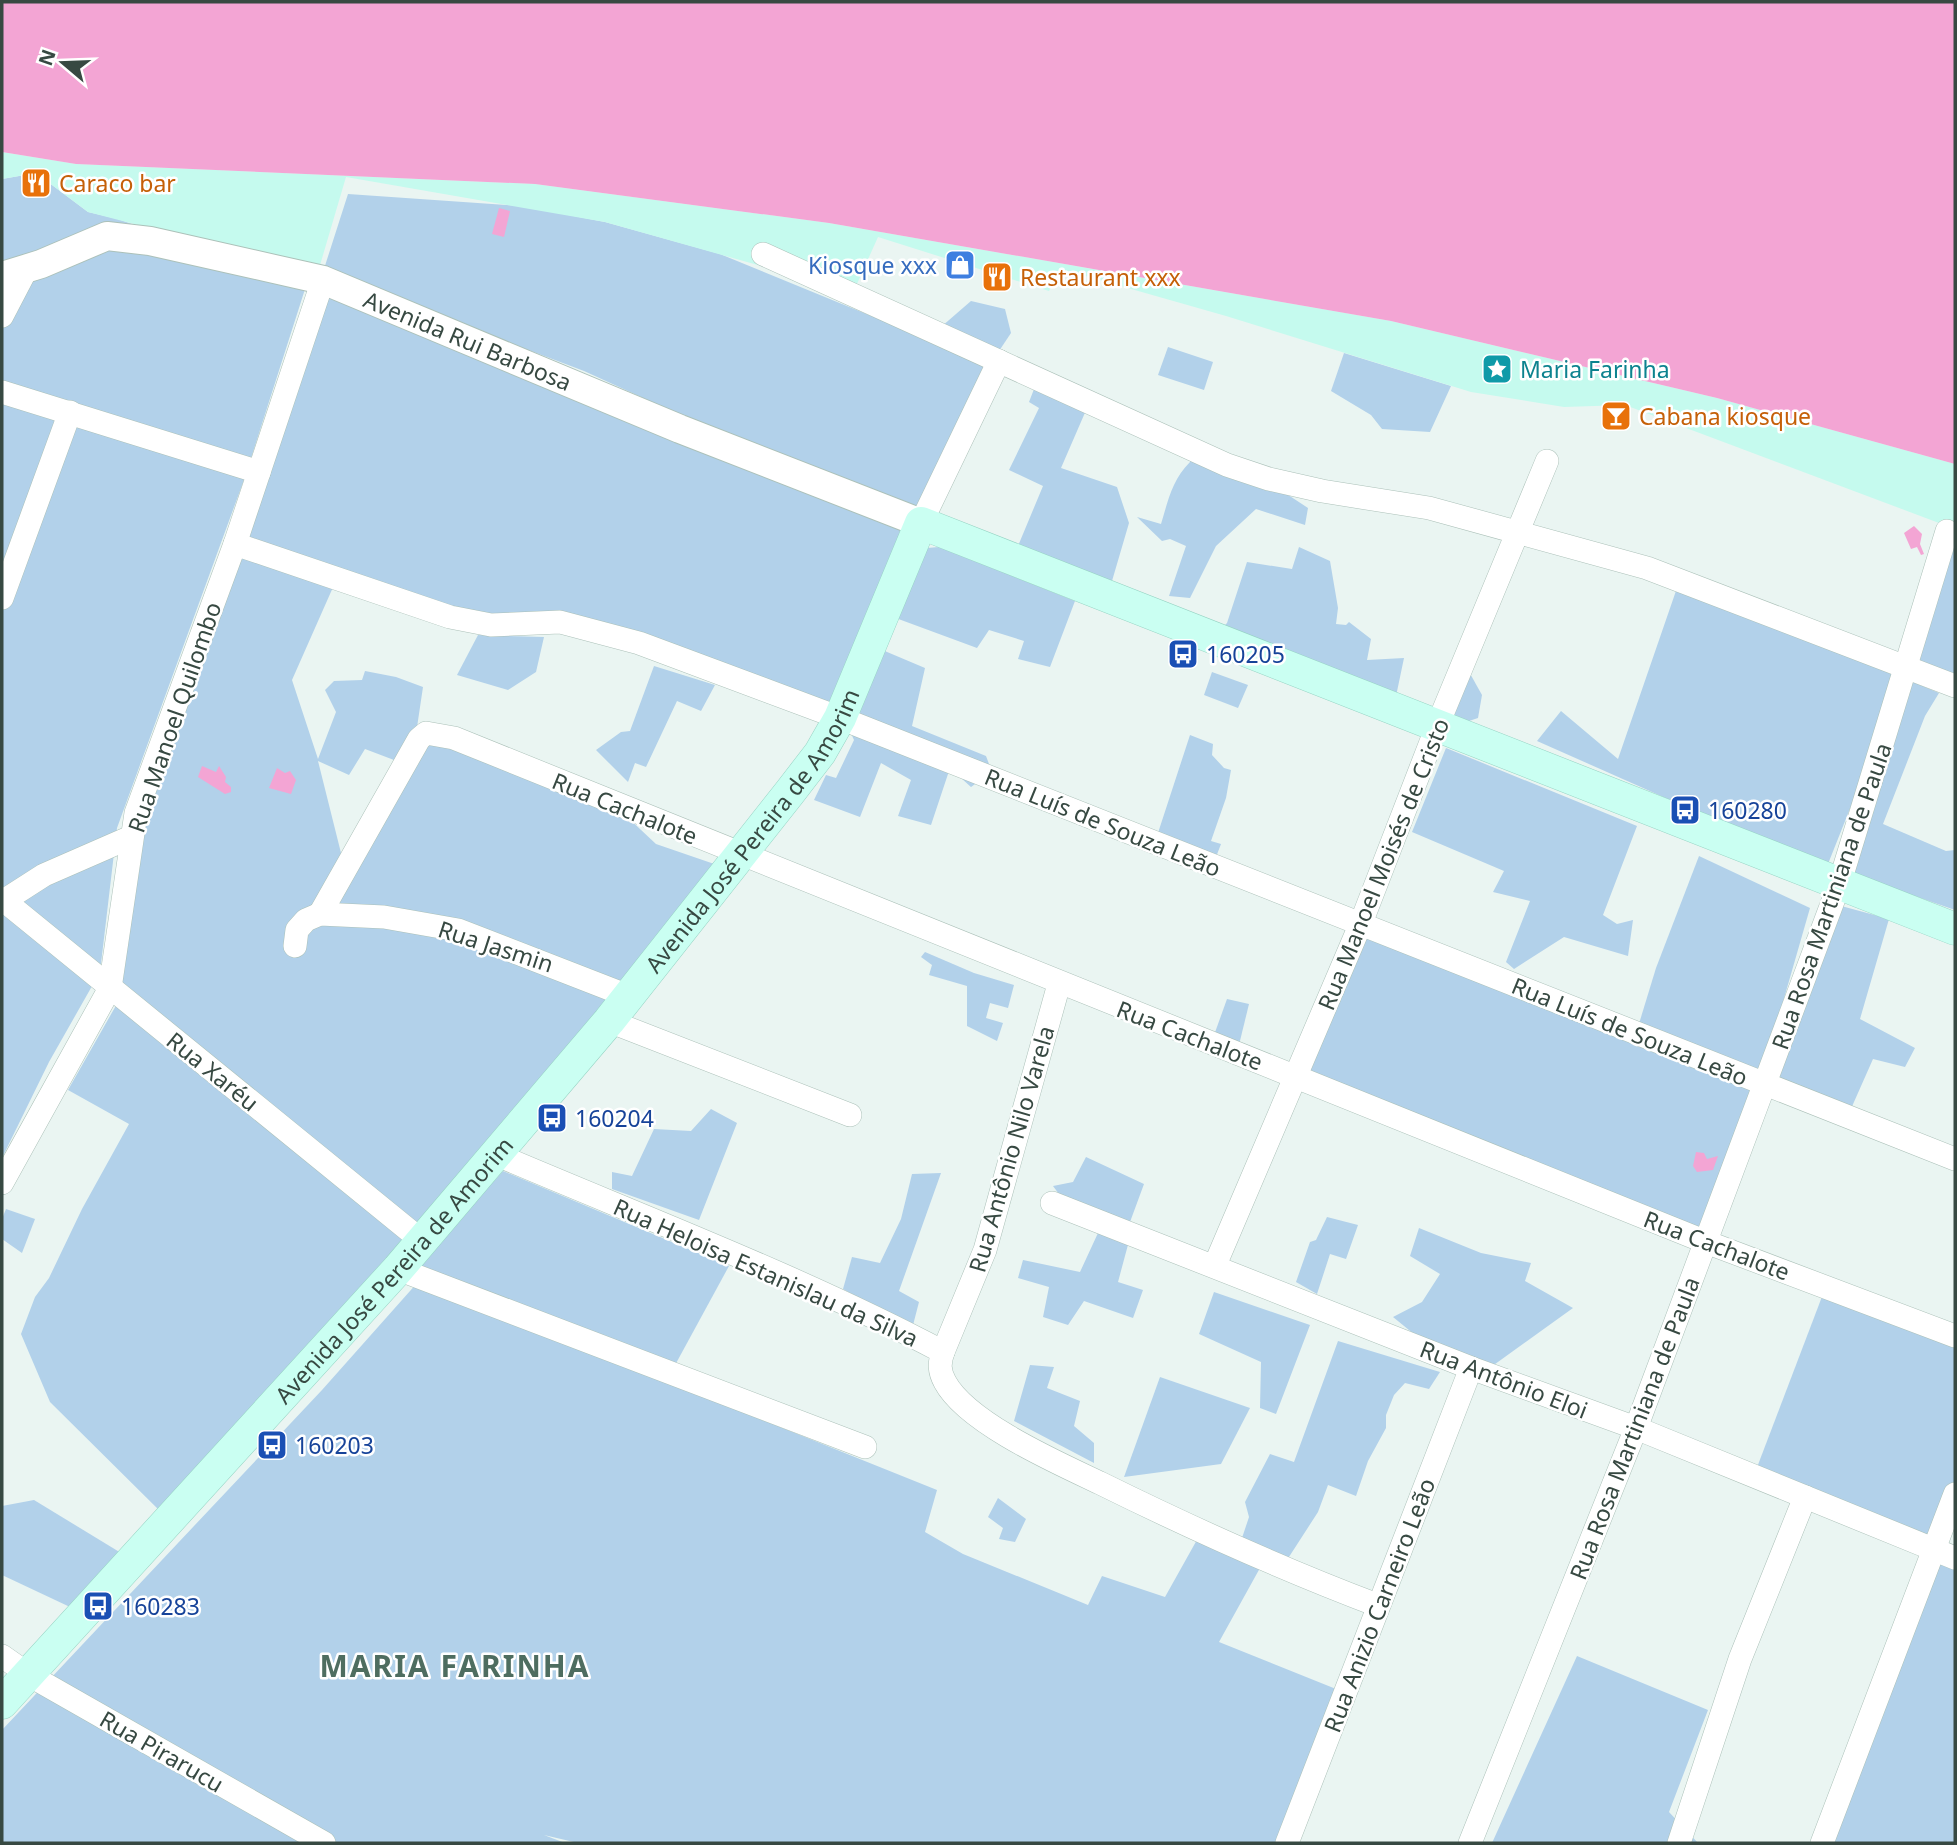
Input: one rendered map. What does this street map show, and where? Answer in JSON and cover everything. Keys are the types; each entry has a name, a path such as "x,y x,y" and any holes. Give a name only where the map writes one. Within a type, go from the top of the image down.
{"main road":[{"name":"Avenida José Pereira de Amorim","path":"2,1703 398,1269 609,1021 820,753 840,718 921,523"},
{"path":"921,523 1955,929"}],"street":[{"name":"Avenida Rui Barbosa","path":"14,273 107,236 150,241 323,280 680,429 921,523"},
{"path":"764,254 1227,465 1269,479 1322,491 1429,508 1519,530 1647,568 1907,665 1955,686"},
{"path":"2,316 14,273"},
{"name":"Rua Manoel Quilombo","path":"2,1184 110,988 136,813 235,544 323,280"},
{"path":"921,523 999,361"},
{"path":"2,392 259,472"},
{"path":"2,598 70,412"},
{"name":"Rua Manoel Moisés de Cristo","path":"1215,1265 1361,923 1438,724 1547,461"},
{"name":"Rua Rosa Martiniana de Paula","path":"1470,1843 1636,1428 1839,885 1947,531"},
{"name":"Rua Luís de Souza Leão","path":"235,544 450,617 491,625 560,622 639,643 840,718 1955,1159"},
{"name":"Rua Cachalote","path":"320,914 414,748 426,733 454,738 1059,984 1706,1242 1955,1336"},
{"path":"2,900 44,875 131,837"},
{"name":"Rua Xaréu","path":"2,900 422,1241"},
{"path":"295,946 297,930 306,920 320,914"},
{"name":"Rua Jasmin","path":"320,914 384,917 458,930 628,996"},
{"name":"Rua Antônio Nilo Varela","path":"943,1352 985,1250 1059,984"},
{"path":"609,1021 850,1115"},
{"name":"Rua Heloisa Estanislau da Silva","path":"495,1154 825,1294 943,1352 939,1365 946,1383 960,1399 981,1419 1043,1456 1219,1541 1377,1605"},
{"name":"Rua Antônio Eloi","path":"1052,1203 1471,1368 1636,1428 1955,1558"},
{"path":"398,1269 865,1447"},
{"name":"Rua Anizio Carneiro Leão","path":"1287,1843 1471,1368"},
{"path":"1822,1843 1955,1494"},
{"path":"1679,1843 1740,1659 1805,1497"},
{"name":"Rua Pirarucu","path":"2,1656 29,1675 324,1843"}],"shaded area":[{"path":"2,2 1955,2 1955,464 1717,398 1391,321 829,223 535,184 76,164 2,152"},
{"path":"36,173 88,212 118,219 306,286 245,477 117,828 100,972 49,1062 2,1158 2,179"},
{"path":"348,194 521,206 605,222 720,254 991,365 917,518 764,453 584,371 323,272"},
{"path":"499,208 510,211 504,237 492,234"},
{"path":"324,293 909,531 829,709 598,625 483,618 244,537"},
{"path":"971,301 1005,309 1011,333 997,354 941,327"},
{"path":"1168,347 1213,362 1204,390 1158,375"},
{"path":"1344,353 1451,386 1430,432 1382,429 1371,415 1331,391"},
{"path":"1036,384 1087,408 1061,468 1117,487 1129,523 1112,581 1018,546 1043,486 1009,470 1039,408 1029,402"},
{"path":"1191,455 1273,485 1308,508 1305,525 1256,509 1216,546 1190,598 1169,596 1186,546 1170,539 1162,541 1137,517 1161,524 1171,491 1190,462"},
{"path":"1914,526 1922,534 1920,544 1924,554 1921,555 1917,547 1911,549 1904,533"},
{"path":"1955,538 1955,688 1907,665 1826,869 1537,741 1561,711 1618,759 1678,585 1890,670"},
{"path":"939,547 1075,601 1050,667 1018,659 1024,641 989,630 977,648 893,617 927,548"},
{"path":"1299,547 1330,561 1338,608 1336,624 1346,625 1349,622 1371,639 1367,660 1404,658 1395,701 1218,632 1227,623 1247,562 1292,569"},
{"path":"236,552 334,585 292,680 318,759 336,712 325,690 334,681 362,680 365,671 396,677 423,687 416,734 394,760 365,749 349,775 318,761 342,857 428,741 465,748 624,814 656,844 723,867 619,1000 422,1233 110,984 131,837"},
{"path":"478,635 544,637 536,672 508,690 457,675"},
{"path":"880,649 925,668 912,726 986,756 992,772 971,787 950,768 931,825 898,816 911,780 881,763 860,817 814,800 826,775 836,778 854,740 849,729"},
{"path":"654,666 715,685 701,711 677,701 646,767 635,763 628,782 596,750 621,732 630,731"},
{"path":"1468,670 1482,695 1478,718 1466,722 1449,714"},
{"path":"1212,672 1248,685 1238,708 1204,695"},
{"path":"1906,679 1939,693 1925,716 1883,824 1946,851 1955,850 1955,910 1840,870"},
{"path":"1190,735 1213,744 1212,755 1224,768 1231,770 1226,798 1211,841 1221,844 1216,857 1157,836"},
{"path":"1446,748 1637,826 1603,915 1617,924 1633,920 1628,956 1564,937 1514,969 1506,962 1530,901 1493,892 1504,871 1412,832"},
{"path":"202,766 216,772 219,766 231,792 225,794 198,777"},
{"path":"277,768 285,773 290,771 296,780 291,794 269,788"},
{"path":"1699,856 1810,908 1762,1075 1638,1027 1656,968"},
{"path":"1834,904 1889,919 1860,1019 1915,1048 1905,1067 1873,1059 1850,1111 1777,1081"},
{"path":"1365,935 1757,1088 1699,1231 1306,1072"},
{"path":"925,952 974,973 1014,985 1008,1008 990,1003 986,1018 1003,1023 997,1041 967,1026 967,986 929,975 932,965 921,957"},
{"path":"1227,999 1249,1004 1238,1049 1213,1038"},
{"path":"118,1002 416,1241 164,1515 50,1402 21,1334 35,1297 49,1278 82,1209 129,1124 68,1090"},
{"path":"711,1109 737,1123 699,1220 612,1189 612,1172 632,1176 654,1129 691,1131"},
{"path":"1696,1152 1704,1153 1707,1159 1718,1156 1713,1170 1697,1172 1693,1166"},
{"path":"1086,1157 1144,1184 1130,1222 1062,1198 1053,1186 1073,1182"},
{"path":"503,1171 729,1266 674,1367 418,1265"},
{"path":"941,1173 899,1291 919,1302 912,1329 843,1289 852,1257 880,1263 901,1219 912,1174"},
{"path":"6,1209 35,1219 22,1253 2,1239 2,1219"},
{"path":"1327,1217 1358,1225 1346,1259 1330,1254 1317,1294 1296,1282 1310,1242 1316,1240"},
{"path":"1419,1228 1481,1253 1531,1263 1525,1281 1573,1308 1491,1367 1420,1339 1393,1317 1422,1302 1440,1274 1410,1256"},
{"path":"1098,1233 1129,1241 1118,1282 1143,1290 1133,1318 1084,1301 1068,1325 1043,1317 1049,1287 1018,1278 1023,1260 1080,1272"},
{"path":"418,1282 937,1490 925,1532 963,1554 1088,1605 1102,1576 1165,1597 1198,1538 1260,1568 1219,1642 1341,1691 1281,1843 578,1843 544,1835 565,1843 2,1843 2,1730 322,1390"},
{"path":"1214,1292 1310,1325 1276,1414 1260,1408 1261,1362 1199,1334"},
{"path":"1823,1294 1955,1343 1955,1482 1929,1543 1756,1470"},
{"path":"1338,1341 1440,1372 1429,1389 1405,1383 1394,1395 1386,1415 1386,1428 1368,1461 1356,1496 1328,1485 1318,1512 1287,1560 1242,1538 1249,1517 1245,1502 1270,1454 1294,1462"},
{"path":"1030,1365 1054,1367 1047,1388 1080,1401 1074,1426 1094,1443 1094,1463 1014,1421"},
{"path":"1160,1377 1250,1408 1221,1464 1124,1477"},
{"path":"998,1498 1026,1519 1015,1542 999,1539 1003,1528 988,1517"},
{"path":"34,1500 126,1556 70,1607 2,1575 2,1506"},
{"path":"1933,1560 1955,1567 1955,1843 1828,1843"},
{"path":"1577,1656 1708,1710 1669,1812 1698,1843 1492,1843"}],"sand":[{"name":"Maria Farinha","path":"2,152 76,164 535,184 829,223 1391,321 1717,398 1955,464 1955,529 1625,405 1564,407 1471,392 1226,316 1061,269 1049,291 878,237 852,295 832,286 605,222 346,177 318,272 88,212 36,173 2,179"}],"place":[{"name":"Caraco bar","path":"36,183"},
{"name":"Kiosque xxx","path":"960,265"},
{"name":"Restaurant xxx","path":"997,277"},
{"name":"Maria Farinha","path":"1497,369"},
{"name":"Cabana kiosque","path":"1616,416"},
{"name":"160205","path":"1183,654"},
{"name":"160280","path":"1685,810"},
{"name":"160204","path":"552,1118"},
{"name":"160203","path":"272,1445"},
{"name":"160283","path":"98,1606"}],"district":[{"name":"MARIA FARINHA","path":"455,1665"}]}
